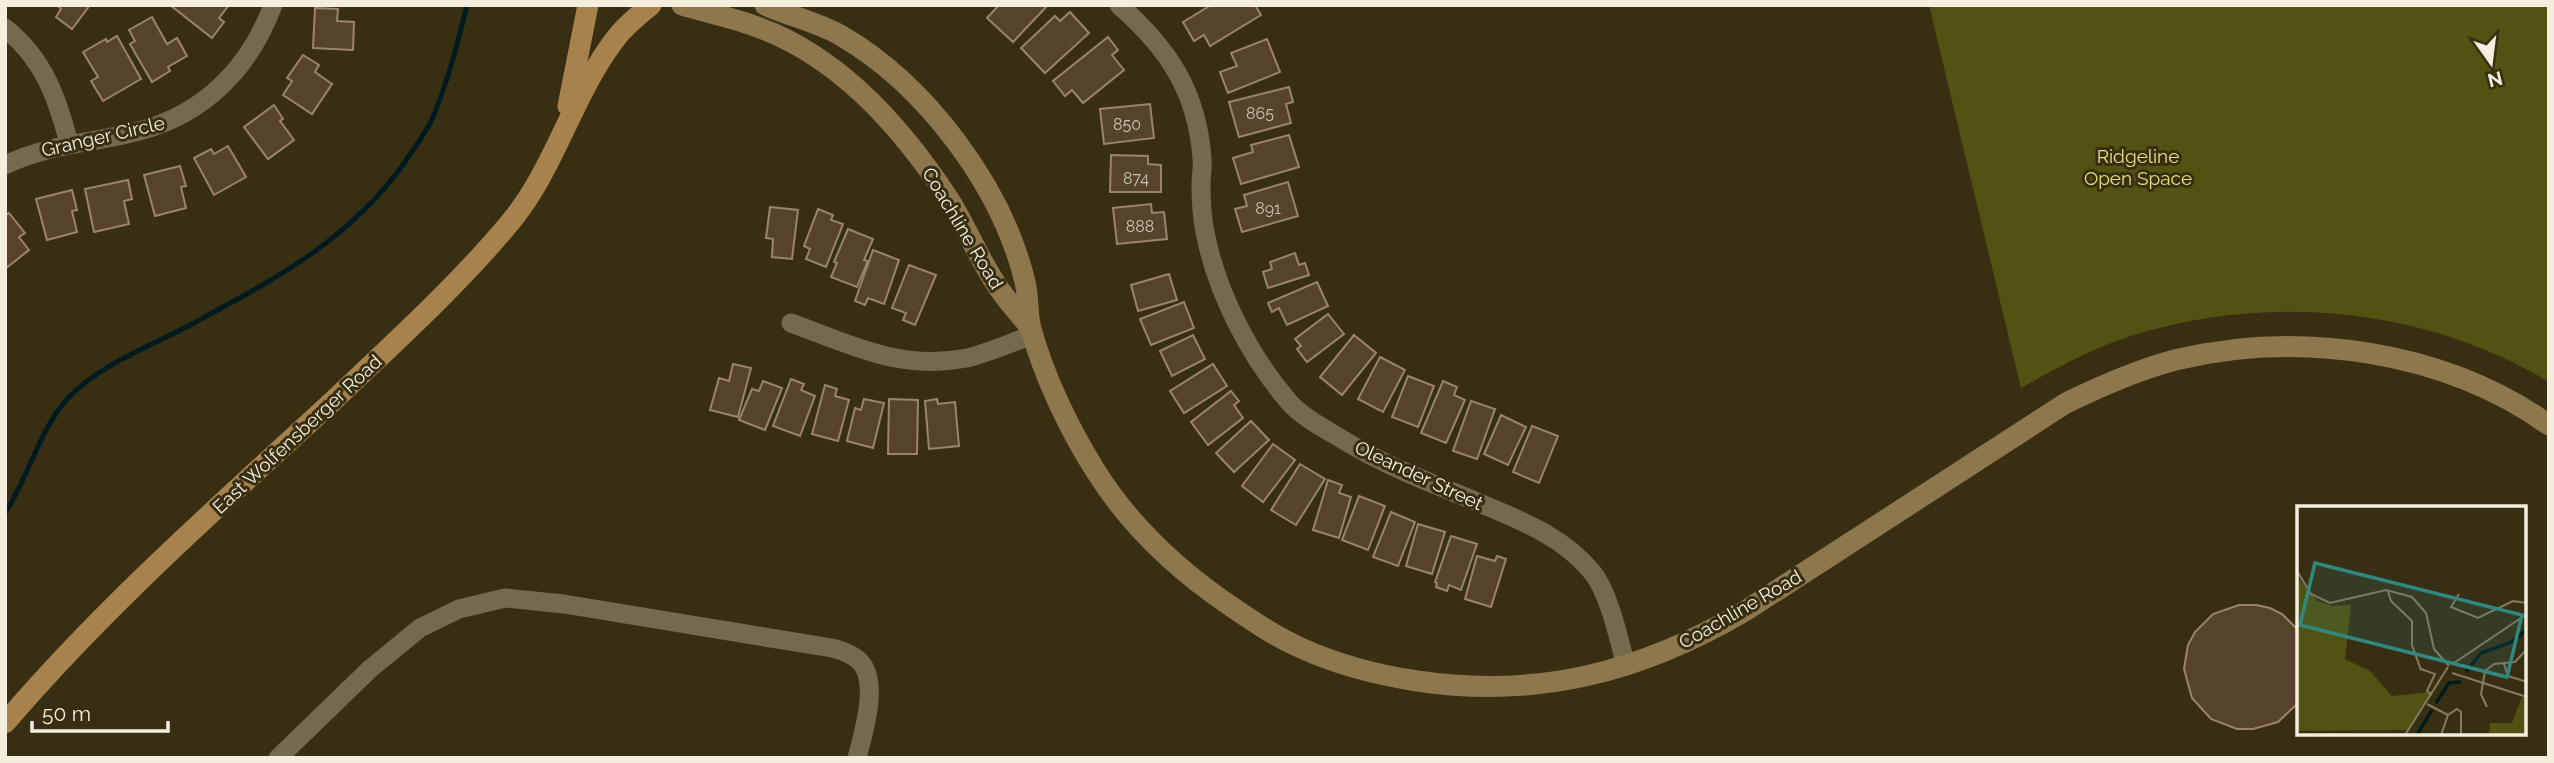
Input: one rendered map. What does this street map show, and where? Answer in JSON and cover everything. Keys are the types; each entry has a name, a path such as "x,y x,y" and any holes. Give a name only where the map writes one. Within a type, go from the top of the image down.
{"main road":[{"name":"East Wolfensberger Road","path":"564,127 588,5"},
{"name":"East Wolfensberger Road","path":"5,723 117,601 411,327 510,223 548,166 564,127 591,76 616,38 651,5"},
{"name":"Coachline Road","path":"682,5 759,27 790,41 816,56 857,90 890,122 933,176 1000,291 1032,331"},
{"name":"Coachline Road","path":"765,5 837,33 863,50 908,89 951,136 988,190 1012,240 1026,285 1032,331 1075,437 1120,506 1146,537 1176,566 1273,634 1329,660 1365,671 1445,685 1492,688 1536,686 1574,680 1626,666 1682,645 1745,611 2066,403 2118,379 2175,360 2235,349 2270,347 2330,349 2379,356 2437,370 2480,386 2549,425"}],"street":[{"name":"Granger Circle","path":"5,165 35,152 137,132 186,114 225,83 241,65 254,47 274,5"},
{"name":"Oleander Street","path":"1119,5 1166,52 1192,102 1200,133 1203,162 1201,183 1205,234 1242,337 1266,375 1292,405 1366,454 1530,525 1564,544 1593,573 1614,620 1626,666"},
{"path":"5,29 25,45 50,82 69,144"},
{"path":"791,323 878,356 920,362 968,358 1032,331"},
{"path":"278,758 369,669 419,628 459,609 505,598 564,604 849,653 864,665 869,680 867,715 857,758"}],"green space":[{"name":"Ridgeline Open Space","path":"1929,5 2549,5 2549,382 2502,357 2401,323 2348,315 2295,312 2241,314 2188,321 2137,334 2092,351 2021,388"}],"building":[{"path":"57,5 90,5 72,29 56,17 61,9"},
{"path":"170,5 229,5 219,18 224,22 212,38"},
{"path":"999,5 1048,5 1013,42 987,18"},
{"path":"1211,5 1255,5 1261,15 1210,46 1204,35 1194,41 1183,22"},
{"path":"315,8 338,9 337,21 354,22 353,50 313,48"},
{"path":"1070,12 1089,33 1045,73 1021,48 1055,16 1060,21"},
{"path":"152,17 167,44 177,38 187,56 168,67 170,71 152,82 130,44 135,41 129,30"},
{"path":"117,36 141,79 103,101 91,81 98,77 83,52"},
{"path":"1108,37 1118,50 1112,55 1124,70 1083,103 1072,90 1065,96 1053,81"},
{"path":"1267,39 1280,72 1228,93 1220,72 1237,66 1231,53"},
{"path":"303,55 319,65 315,72 332,84 312,114 283,95 292,81 287,78"},
{"path":"1289,87 1293,102 1286,104 1291,123 1239,137 1229,102"},
{"path":"1150,104 1154,138 1104,144 1100,109"},
{"path":"274,105 283,119 280,121 294,140 268,159 244,127"},
{"path":"1289,135 1299,167 1241,184 1233,158 1253,152 1251,145"},
{"path":"228,146 246,177 214,195 194,158 211,149 214,154"},
{"path":"1111,155 1148,156 1148,164 1161,165 1161,192 1110,192"},
{"path":"180,166 186,186 181,187 186,208 155,216 144,175"},
{"path":"128,180 132,199 124,201 129,224 94,232 85,189"},
{"path":"1288,182 1298,216 1242,232 1235,209 1247,206 1244,195"},
{"path":"72,190 77,210 72,211 77,232 47,240 36,199"},
{"path":"1151,204 1152,213 1164,212 1167,239 1117,244 1113,208"},
{"path":"770,207 798,210 792,259 772,257 773,239 766,238"},
{"path":"818,209 833,215 831,220 843,224 826,267 806,259 810,249 804,246"},
{"path":"9,213 25,233 19,237 29,250 5,269 5,216"},
{"path":"848,229 873,239 864,260 868,261 857,287 831,277 837,263 834,262"},
{"path":"873,250 899,260 884,304 868,298 865,305 855,301"},
{"path":"1295,253 1299,265 1305,263 1309,275 1268,288 1263,272 1272,269 1270,262"},
{"path":"909,265 936,275 915,325 903,320 906,313 892,308"},
{"path":"1169,274 1177,300 1138,311 1131,285"},
{"path":"1317,282 1328,306 1287,325 1279,308 1272,312 1268,303"},
{"path":"1184,302 1194,328 1151,345 1140,319"},
{"path":"1328,314 1344,334 1307,362 1297,349 1301,346 1295,339"},
{"path":"1193,335 1205,359 1172,376 1160,351"},
{"path":"1354,335 1376,353 1342,395 1320,377"},
{"path":"1380,357 1405,370 1383,412 1358,399"},
{"path":"733,364 751,368 738,417 710,410 719,378 729,381"},
{"path":"1213,364 1227,386 1184,413 1170,391"},
{"path":"1408,376 1434,386 1418,427 1392,417"},
{"path":"791,379 804,384 801,390 815,396 800,436 773,426"},
{"path":"763,381 782,388 765,430 739,420 752,389 759,391"},
{"path":"1443,381 1457,387 1454,395 1465,400 1446,443 1421,433"},
{"path":"825,385 837,389 835,396 849,400 838,441 812,434"},
{"path":"1231,391 1239,401 1234,405 1243,418 1208,445 1191,422"},
{"path":"864,399 884,403 873,448 847,441 855,408 861,410"},
{"path":"889,399 918,400 917,454 888,454"},
{"path":"937,399 938,404 955,402 959,446 929,449 925,401"},
{"path":"1471,401 1495,409 1477,459 1453,451"},
{"path":"1501,415 1526,427 1508,465 1484,454"},
{"path":"1251,421 1269,440 1234,472 1216,453"},
{"path":"1532,426 1558,436 1539,483 1513,472"},
{"path":"1273,444 1295,460 1263,502 1242,486"},
{"path":"1300,464 1325,479 1296,525 1271,510"},
{"path":"1328,480 1342,485 1339,493 1351,497 1339,538 1313,530"},
{"path":"1359,496 1385,506 1368,550 1342,540"},
{"path":"1391,512 1415,522 1398,566 1373,557"},
{"path":"1418,524 1445,532 1432,574 1406,566"},
{"path":"1451,536 1477,544 1461,590 1449,585 1447,591 1436,587 1435,582"},
{"path":"1477,556 1495,561 1497,556 1506,559 1491,607 1465,599"},
{"path":"2239,605 2256,605 2282,614 2297,629 2297,704 2278,722 2253,729 2237,729 2211,719 2192,698 2184,669 2188,645 2195,632 2213,614"}],"waterway":[{"path":"5,513 50,424 69,397 82,385 111,365 252,291 309,256 360,214 383,190 405,162 433,117 452,62 467,5"}]}
